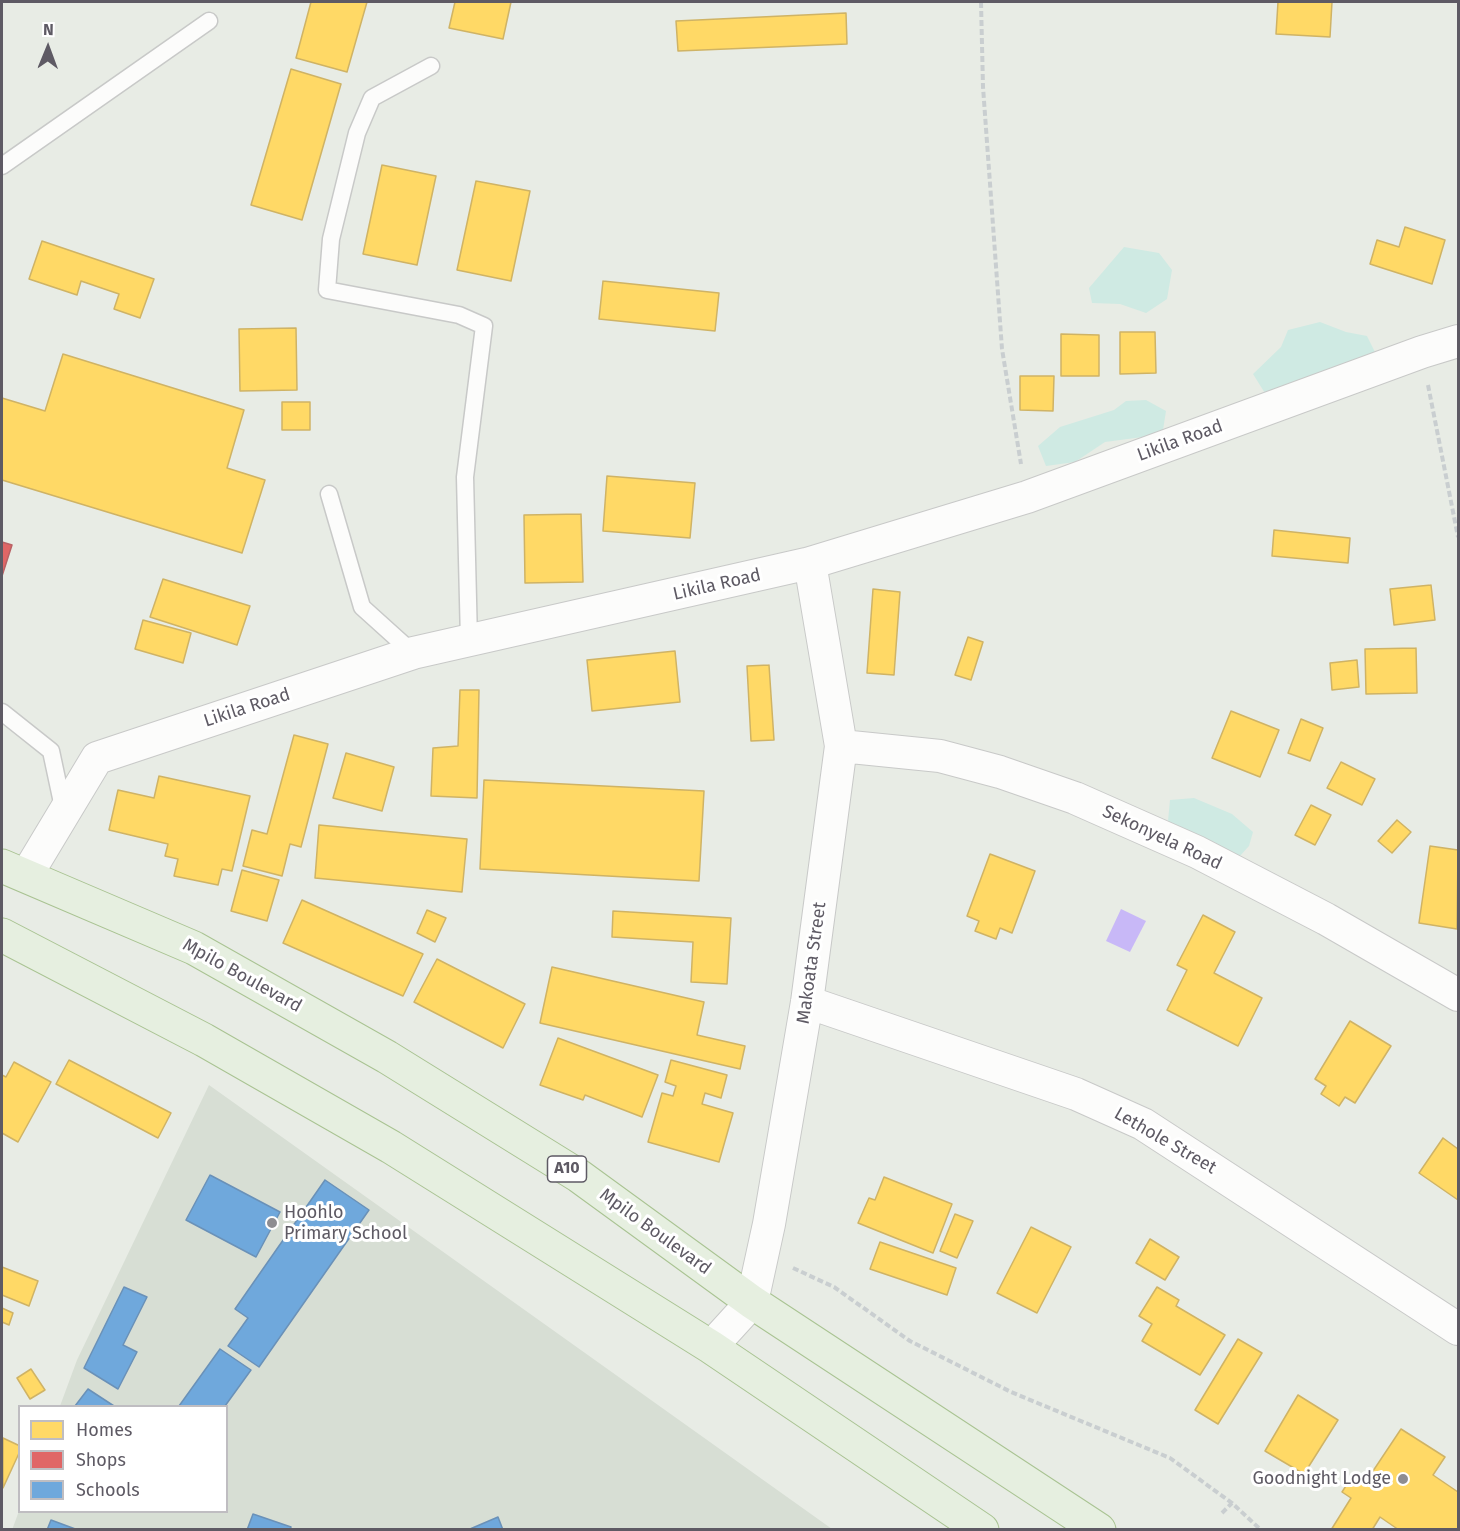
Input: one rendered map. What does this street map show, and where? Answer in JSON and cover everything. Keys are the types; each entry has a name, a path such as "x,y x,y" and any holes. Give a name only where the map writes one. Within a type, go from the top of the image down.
{"highway":[{"name":"Mpilo Boulevard","path":"14,871 194,948 387,1057 579,1176 752,1302 1099,1530"},
{"path":"2,935 204,1040 391,1147 711,1347 982,1530"}],"street":[{"name":"Likila Road","path":"14,871 64,813 97,758 413,653 810,563 1027,497 1422,352 1458,341"},
{"name":"Makoata Street","path":"752,1302 807,1002 841,746 810,563"},
{"name":"Sekonyela Road","path":"841,746 940,756 1000,771 1075,798 1227,867 1326,919 1458,995"},
{"name":"Lethole Street","path":"807,1002 1076,1094 1143,1124 1458,1329"},
{"path":"711,1347 752,1302"}],"lane":[{"path":"2,166 209,21"},
{"path":"431,66 372,98 357,133 331,239 327,290 459,315 484,326 465,477 469,641"},
{"path":"329,494 362,607 413,653"},
{"path":"2,712 51,751 64,813"}],"path":[{"path":"981,2 983,87 1002,349 1027,497"},
{"path":"1422,352 1458,537"},
{"path":"762,1254 834,1287 910,1341 1001,1387 1170,1458 1232,1503 1261,1530"},
{"path":"1221,1513 1232,1503"}],"shaded area":[{"path":"1124,247 1159,253 1172,270 1167,299 1146,313 1120,304 1092,303 1089,288"},
{"path":"1320,322 1346,332 1367,336 1378,358 1268,398 1253,374 1281,347 1288,330"},
{"path":"1146,400 1166,411 1163,430 1143,437 1105,442 1075,462 1046,466 1038,446 1060,427 1114,410 1126,401"},
{"path":"1194,798 1232,814 1253,832 1249,846 1239,857 1184,839 1168,821 1170,800"},
{"path":"1121,909 1146,921 1130,952 1106,941"},
{"name":"Hoohlo Primary School","path":"209,1085 832,1529 12,1530 18,1513 228,1513 228,1405 60,1405 77,1360"}],"building: Homes":[{"path":"311,2 367,2 347,72 296,58"},
{"path":"455,2 511,2 503,39 449,28"},
{"path":"1278,2 1332,2 1330,37 1276,34"},
{"path":"846,13 847,44 678,51 676,21"},
{"path":"291,69 341,84 302,220 251,205"},
{"path":"382,165 436,176 417,265 363,254"},
{"path":"476,181 530,191 511,281 457,270"},
{"path":"1405,227 1445,240 1432,284 1370,264 1377,240 1399,247"},
{"path":"42,241 154,279 140,318 114,309 119,294 81,281 77,295 29,279"},
{"path":"603,281 719,293 715,331 599,319"},
{"path":"296,328 297,390 240,391 239,329"},
{"path":"1120,332 1155,332 1156,373 1120,374"},
{"path":"1061,334 1099,335 1099,376 1061,376"},
{"path":"63,354 244,410 227,468 265,480 242,553 2,480 2,398 45,411"},
{"path":"1020,376 1054,376 1053,411 1020,410"},
{"path":"282,402 310,402 310,430 282,430"},
{"path":"607,476 695,483 690,538 603,531"},
{"path":"581,514 583,582 525,583 524,515"},
{"path":"1274,530 1350,538 1348,563 1272,556"},
{"path":"163,579 250,606 237,645 150,617"},
{"path":"1431,585 1435,620 1394,625 1390,589"},
{"path":"873,589 900,592 894,675 867,673"},
{"path":"143,620 191,633 183,663 135,649"},
{"path":"968,637 983,642 971,680 955,675"},
{"path":"1416,648 1417,693 1366,694 1365,649"},
{"path":"675,651 680,702 592,711 587,660"},
{"path":"1357,660 1359,687 1332,690 1330,663"},
{"path":"769,665 774,740 751,741 747,666"},
{"path":"460,690 479,690 477,798 431,796 433,748 458,746"},
{"path":"1231,711 1279,730 1260,777 1212,758"},
{"path":"1301,719 1323,728 1310,761 1288,753"},
{"path":"294,735 328,744 301,847 290,844 282,876 243,866 252,830 267,834"},
{"path":"346,753 394,767 382,811 333,798"},
{"path":"1341,762 1375,779 1362,805 1327,788"},
{"path":"159,776 250,796 232,871 222,869 218,885 174,876 178,859 165,856 168,844 109,830 118,790 154,798"},
{"path":"484,780 704,791 699,881 480,869"},
{"path":"1311,805 1331,815 1315,845 1295,835"},
{"path":"1397,820 1411,832 1392,853 1378,841"},
{"path":"319,825 467,839 462,892 315,878"},
{"path":"1430,846 1458,850 1457,929 1419,923"},
{"path":"990,854 1035,871 1012,933 1000,928 996,939 975,931 979,921 967,916"},
{"path":"242,870 279,880 267,921 231,911"},
{"path":"302,900 423,954 403,996 283,943"},
{"path":"427,910 446,918 435,942 417,933"},
{"path":"613,911 731,918 727,984 691,982 693,942 612,937"},
{"path":"1203,915 1235,932 1214,973 1262,998 1238,1046 1167,1010 1187,970 1177,965"},
{"path":"437,959 525,1004 503,1048 414,1002"},
{"path":"552,967 704,1002 697,1035 745,1046 740,1069 540,1023"},
{"path":"1350,1021 1391,1046 1355,1103 1345,1097 1339,1106 1321,1094 1326,1086 1315,1079"},
{"path":"558,1038 658,1075 642,1117 585,1095 583,1100 540,1085"},
{"path":"69,1060 171,1113 158,1138 56,1084"},
{"path":"671,1060 727,1075 721,1098 705,1093 702,1104 733,1113 719,1162 648,1142 662,1093 673,1096 676,1086 665,1082"},
{"path":"14,1062 51,1082 18,1142 2,1133 2,1075 6,1077"},
{"path":"1443,1138 1458,1149 1458,1200 1419,1173"},
{"path":"884,1177 952,1204 933,1253 858,1223 869,1198 875,1200"},
{"path":"955,1214 973,1221 957,1258 940,1251"},
{"path":"1031,1227 1071,1247 1037,1313 997,1293"},
{"path":"1150,1239 1179,1257 1165,1280 1136,1263"},
{"path":"880,1242 956,1268 947,1295 870,1269"},
{"path":"2,1267 38,1281 29,1306 2,1295"},
{"path":"1157,1287 1179,1300 1176,1306 1225,1335 1200,1375 1142,1341 1152,1324 1139,1316"},
{"path":"2,1308 13,1313 9,1325 2,1322"},
{"path":"1238,1339 1262,1353 1218,1424 1195,1410"},
{"path":"31,1369 45,1390 30,1399 17,1378"},
{"path":"1298,1395 1338,1420 1304,1474 1265,1451"},
{"name":"Goodnight Lodge","path":"1401,1429 1445,1457 1433,1475 1458,1492 1458,1530 1399,1530 1380,1517 1372,1530 1331,1530 1351,1498 1342,1492 1353,1475 1365,1483"},
{"path":"3,1438 18,1445 18,1455 3,1488"}],"building: Shops":[{"path":"2,542 12,545 2,576"}],"building: Schools":[{"path":"210,1175 280,1212 256,1257 186,1220"},
{"path":"325,1180 369,1210 259,1367 228,1346 248,1318 235,1309"},
{"path":"124,1287 147,1297 123,1345 137,1352 118,1389 84,1368"},
{"path":"220,1349 251,1370 226,1405 180,1405"},
{"path":"88,1389 112,1405 76,1405"},
{"path":"253,1514 291,1527 290,1530 247,1530"},
{"path":"498,1517 503,1530 470,1530 470,1529"},
{"path":"51,1520 78,1530 47,1530"}],"place":[{"name":"Hoohlo Primary School","path":"272,1223"},
{"name":"Goodnight Lodge","path":"1403,1479"}]}
